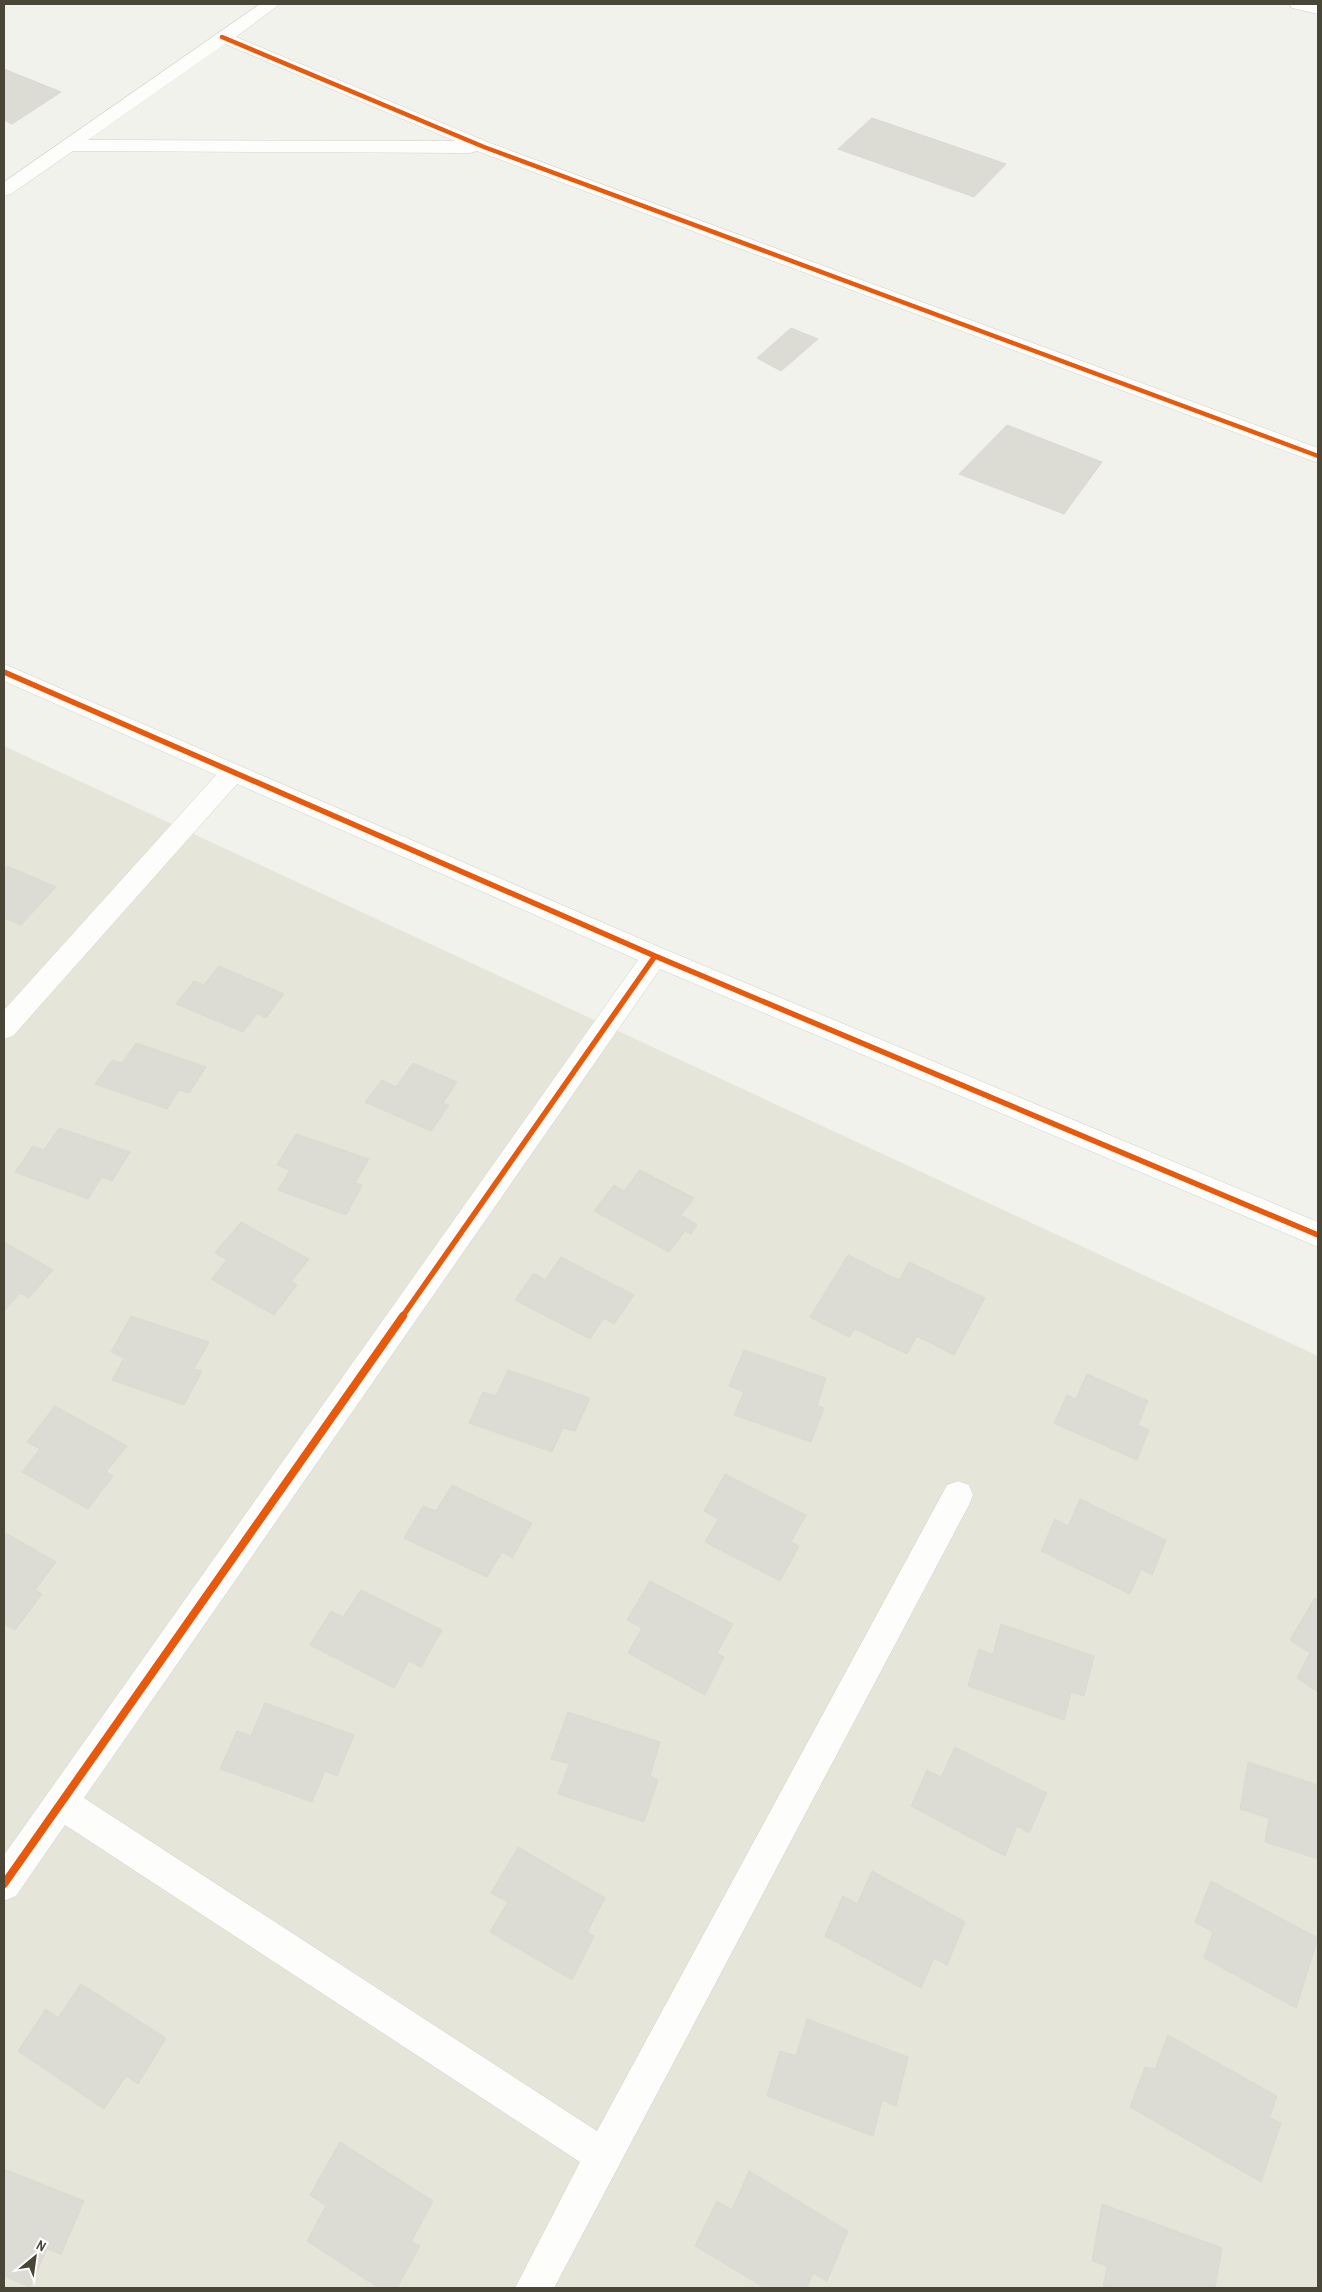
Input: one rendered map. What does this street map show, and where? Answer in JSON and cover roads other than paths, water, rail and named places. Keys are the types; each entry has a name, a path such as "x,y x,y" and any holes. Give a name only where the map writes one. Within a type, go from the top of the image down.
{"street":[{"path":"4,190 271,4"},
{"path":"1298,4 1318,9"},
{"path":"222,37 484,147 1318,456"},
{"path":"67,145 484,147"},
{"path":"4,672 655,956 1318,1236"},
{"path":"4,1028 234,772"},
{"path":"4,1884 655,956"},
{"path":"534,2288 958,1495"},
{"path":"61,1803 603,2156"}]}
